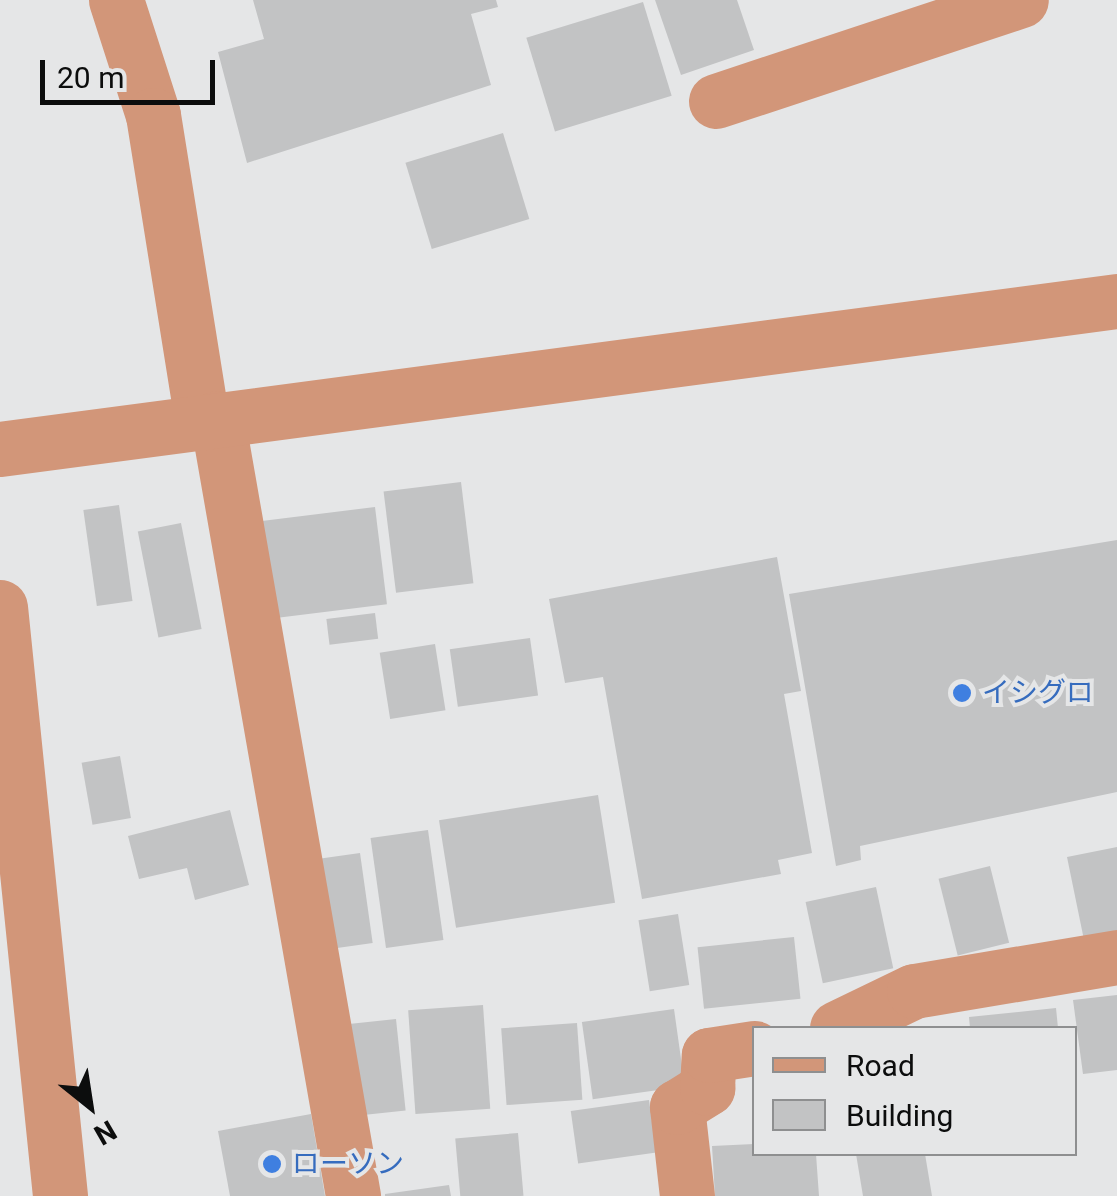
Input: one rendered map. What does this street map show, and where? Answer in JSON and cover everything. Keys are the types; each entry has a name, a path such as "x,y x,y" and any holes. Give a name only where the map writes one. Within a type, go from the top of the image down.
{"street":[{"path":"116,0 154,114 352,1196"},
{"path":"716,101 1022,0"},
{"path":"0,448 1117,301"},
{"path":"0,607 60,1196"},
{"path":"841,1026 914,991 1117,957"},
{"path":"686,1196 678,1107 707,1088 708,1056 752,1048"}],"building":[{"path":"253,0 496,0 498,7 471,14 491,85 247,163 218,52 264,39"},
{"path":"655,0 737,0 754,50 681,75"},
{"path":"643,2 672,96 555,131 526,38"},
{"path":"503,133 529,219 432,249 405,163"},
{"path":"461,482 473,583 396,593 384,492"},
{"path":"119,505 132,601 97,606 83,510"},
{"path":"375,507 387,604 274,618 262,521"},
{"path":"181,523 202,629 158,637 138,531"},
{"name":"イシグロ","path":"1117,540 1117,792 860,846 861,860 836,866 789,594"},
{"path":"777,557 801,691 784,694 812,853 778,860 781,874 642,899 603,677 565,683 549,599"},
{"path":"375,613 378,639 330,645 326,619"},
{"path":"530,638 538,695 458,707 450,649"},
{"path":"435,644 445,710 390,719 380,653"},
{"path":"120,756 131,818 93,825 82,763"},
{"path":"598,795 615,903 456,928 439,820"},
{"path":"230,810 249,885 195,900 187,868 139,879 128,836"},
{"path":"428,830 443,940 386,948 371,838"},
{"path":"1117,847 1117,933 1084,940 1067,857"},
{"path":"360,853 373,943 321,950 309,860"},
{"path":"990,866 1009,943 958,955 939,879"},
{"path":"876,887 893,968 823,983 806,902"},
{"path":"678,914 689,985 650,991 638,920"},
{"path":"794,937 800,999 704,1009 698,947"},
{"path":"1117,995 1117,1070 1083,1074 1073,1000"},
{"path":"483,1005 490,1109 415,1114 408,1010"},
{"path":"1056,1008 1058,1026 970,1026 969,1017"},
{"path":"674,1009 685,1086 593,1099 582,1022"},
{"path":"396,1019 406,1110 354,1116 344,1024"},
{"path":"577,1023 582,1100 507,1105 501,1028"},
{"path":"649,1100 656,1152 578,1163 571,1111"},
{"name":"ローソン","path":"311,1114 325,1196 230,1196 218,1131"},
{"path":"518,1133 523,1196 460,1196 455,1138"},
{"path":"752,1144 752,1156 816,1156 819,1196 715,1196 712,1146"},
{"path":"856,1156 925,1156 932,1196 863,1196"},
{"path":"449,1185 451,1196 385,1196 385,1194"}],"place":[{"name":"イシグロ","path":"962,693"},
{"name":"ローソン","path":"272,1164"}]}
